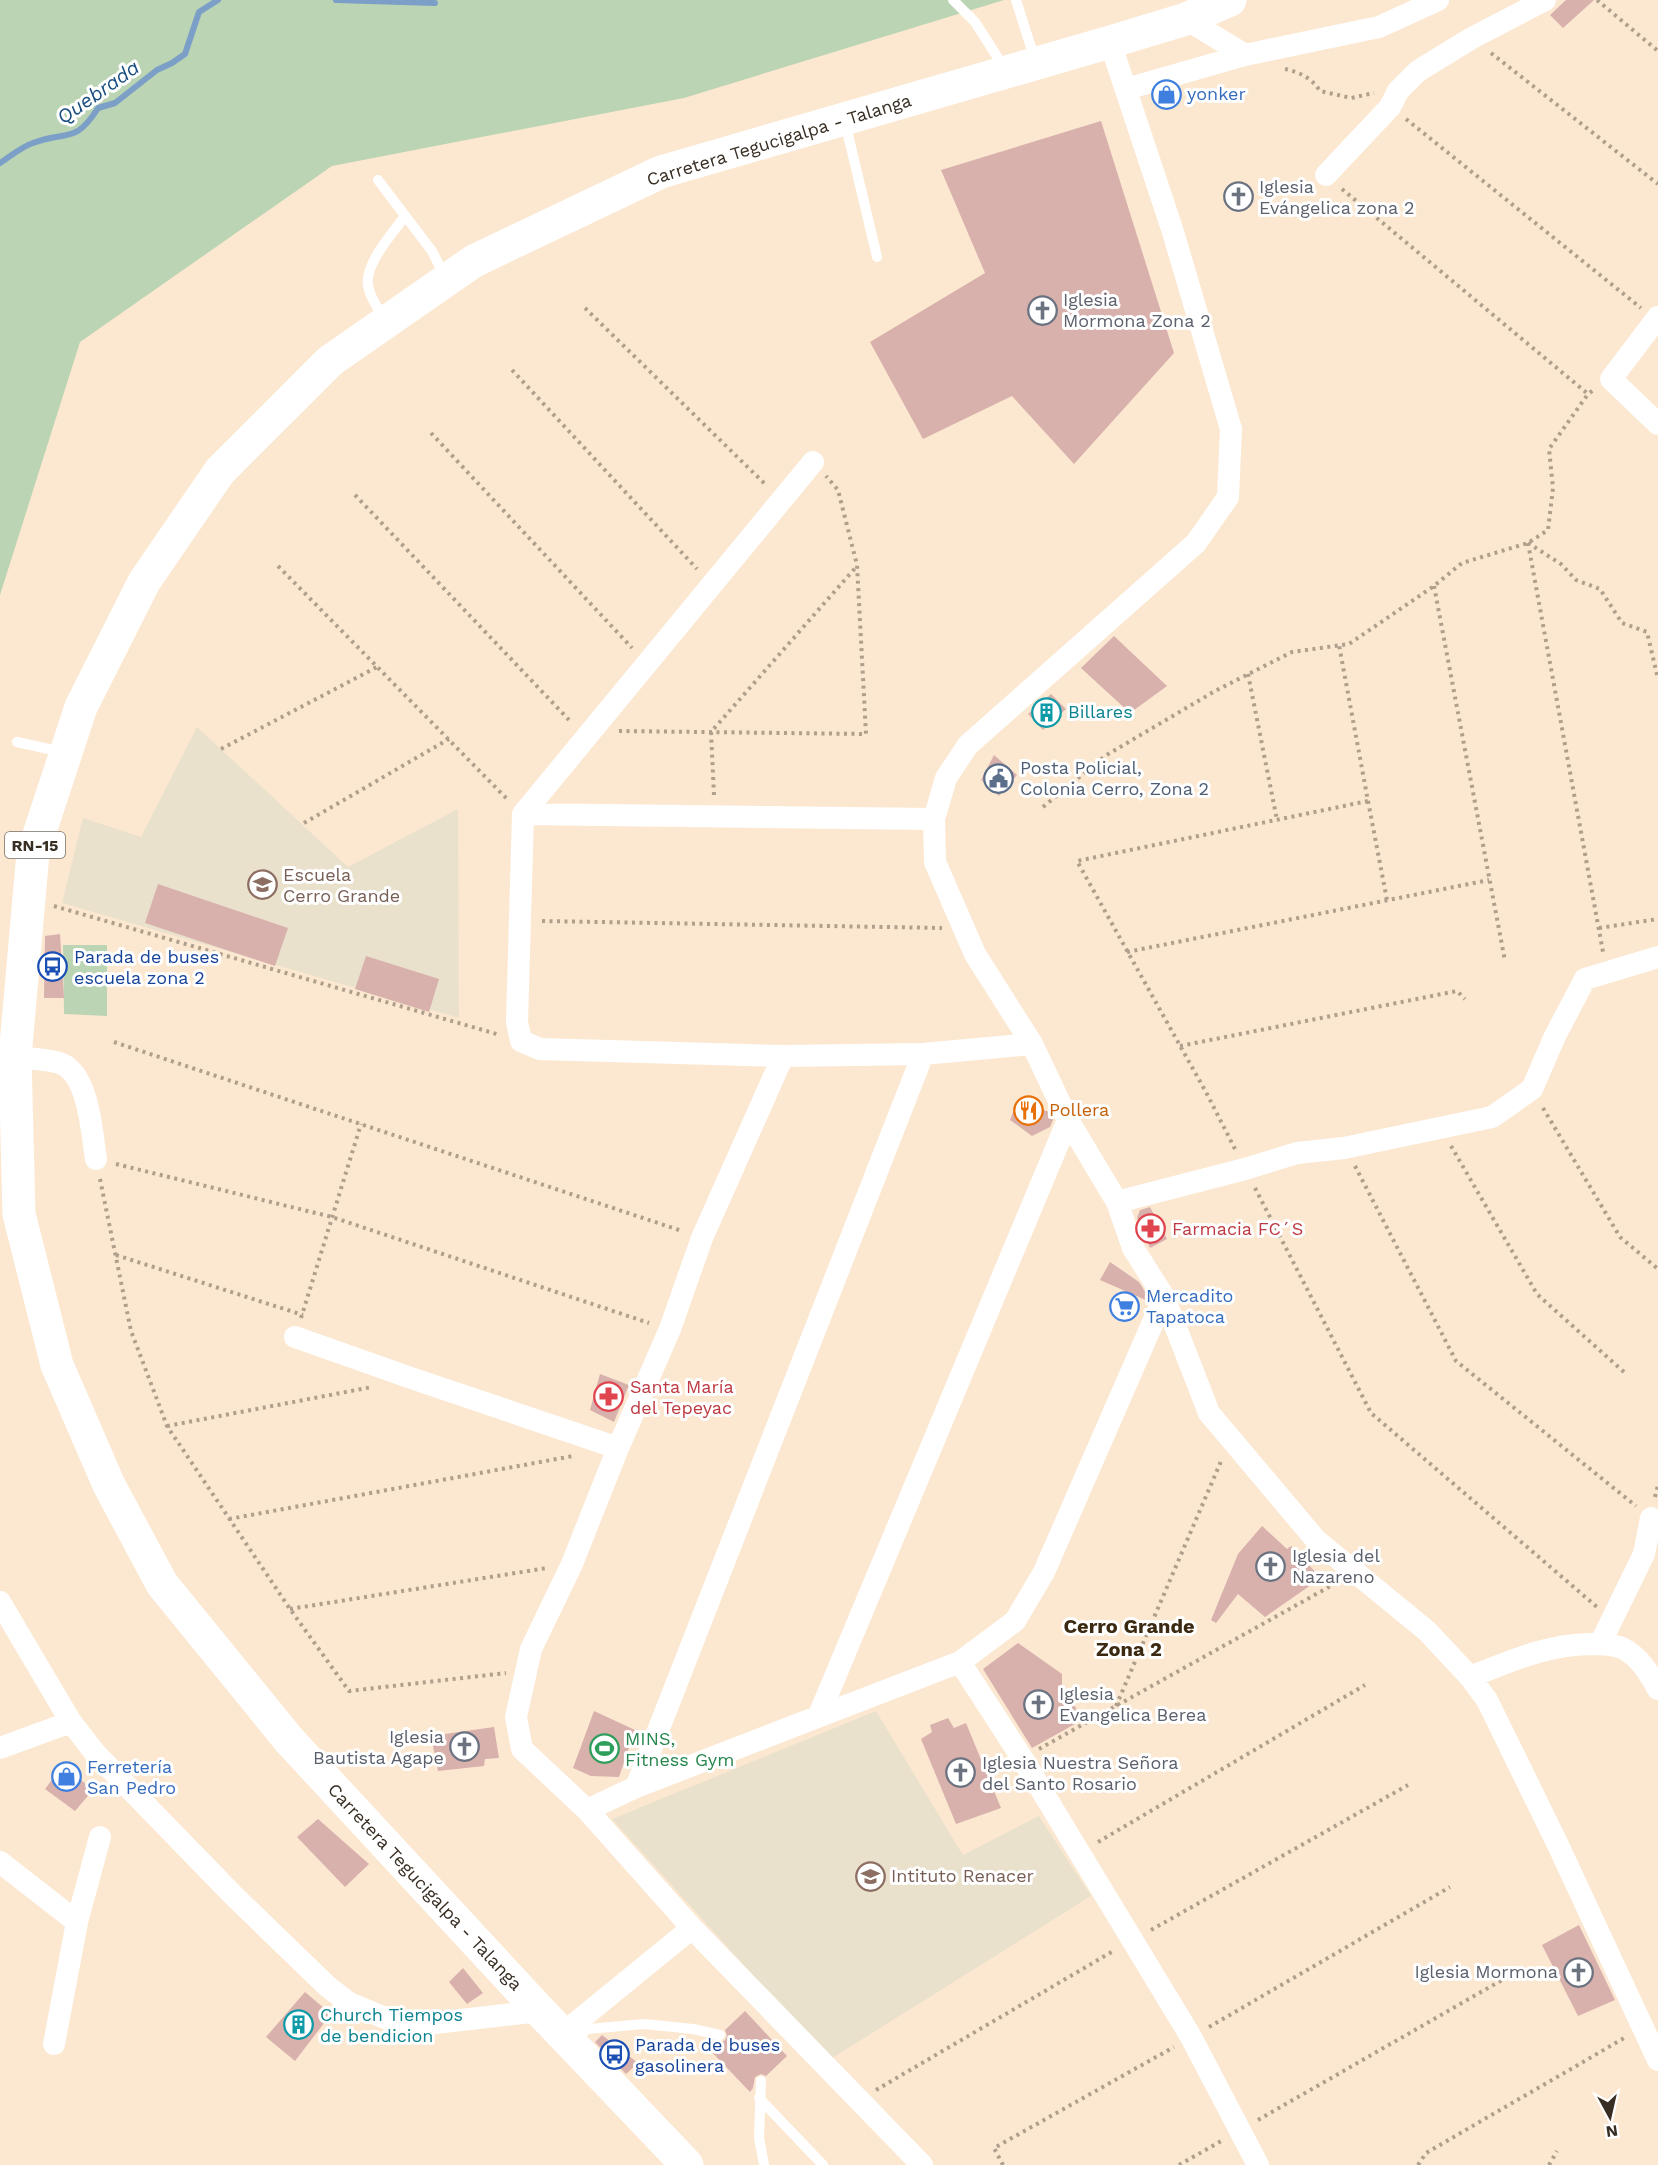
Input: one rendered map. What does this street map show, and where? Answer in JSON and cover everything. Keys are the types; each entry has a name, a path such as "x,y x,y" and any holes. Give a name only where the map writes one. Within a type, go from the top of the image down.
{"main road":[{"name":"Carretera Tegucigalpa - Talanga","path":"687,2165 565,2038 289,1740 162,1584 109,1485 57,1365 10,1216 15,1057 33,852 81,707 144,582 220,471 330,361 474,261 661,172 1110,42 1186,19 1230,0"}],"street":[{"path":"1126,89 1245,55 1379,27 1438,0"},
{"path":"1326,175 1418,71 1472,38 1545,0"},
{"path":"1186,19 1245,55"},
{"path":"1110,42 1173,232 1231,429 1228,497 1196,543 968,745 946,778 934,819 935,862 975,954 1032,1044 1068,1120 1117,1202 1133,1248 1164,1297 1209,1413 1316,1540 1427,1631 1470,1677 1487,1700 1558,1845 1658,2060"},
{"path":"1657,318 1611,379 1658,424"},
{"path":"813,462 523,814 517,1022 520,1041 540,1049 783,1056 923,1054 1032,1044"},
{"path":"523,814 934,819"},
{"path":"1117,1202 1297,1153 1344,1148 1492,1116 1532,1089 1555,1036 1586,978 1658,957"},
{"path":"636,1787 923,1054"},
{"path":"783,1056 702,1238 670,1329 618,1448 572,1564 531,1649 516,1717 522,1749 587,1810 692,1928 922,2165"},
{"path":"15,1057 63,1064 80,1081 87,1101 96,1159"},
{"path":"819,1715 1068,1120"},
{"path":"587,1810 636,1787 960,1662 1015,1621 1044,1572 1164,1297"},
{"path":"295,1337 618,1448"},
{"path":"1600,1644 1644,1554 1651,1518"},
{"path":"0,1602 71,1722 95,1753 234,1896 327,1986 349,2003 409,2026 540,2011"},
{"path":"1470,1677 1550,1647 1600,1644 1620,1647 1635,1656 1649,1672 1658,1689"},
{"path":"960,1662 1022,1758 1191,2037 1258,2165"},
{"path":"0,1748 71,1722"},
{"path":"54,2044 77,1922 100,1837"},
{"path":"0,1862 77,1922"},
{"path":"565,2038 692,1928"}],"lane":[{"path":"953,0 1022,68"},
{"path":"1016,0 1022,68"},
{"path":"844,119 877,257"},
{"path":"378,180 432,251 446,280"},
{"path":"386,322 369,291 367,282 379,251 405,216"},
{"path":"17,742 65,753"},
{"path":"565,2038 588,2029 644,2024 693,2028 720,2035"},
{"path":"761,2081 759,2138 764,2165"},
{"path":"759,2098 823,2165"}],"path":[{"path":"1597,0 1658,51"},
{"path":"1472,38 1658,184"},
{"path":"1245,55 1280,68 1296,71 1315,83 1320,91 1351,98 1371,93 1394,99 1657,318"},
{"path":"1326,175 1588,394"},
{"path":"585,308 781,501"},
{"path":"512,370 712,585"},
{"path":"1043,807 1104,756 1215,691 1292,652 1349,644 1434,586 1462,563 1528,543 1548,530 1553,488 1549,449 1588,394 1611,379"},
{"path":"431,433 646,664"},
{"path":"355,495 589,734 711,732 866,734 857,565 838,490 813,462"},
{"path":"1528,543 1561,564 1576,580 1600,589 1622,623 1647,632 1658,679"},
{"path":"1528,543 1607,973"},
{"path":"714,816 711,732 857,565"},
{"path":"278,566 523,814"},
{"path":"1434,586 1505,961"},
{"path":"1339,645 1388,900"},
{"path":"221,749 377,667"},
{"path":"1248,674 1277,820"},
{"path":"304,823 449,739"},
{"path":"1368,801 1077,861 1180,1046 1371,1413 1611,1619"},
{"path":"1128,952 1489,880"},
{"path":"29,898 520,1041"},
{"path":"1599,928 1658,919"},
{"path":"519,921 964,928"},
{"path":"1180,1046 1457,991 1465,999"},
{"path":"114,1042 702,1238"},
{"path":"1532,1089 1620,1237 1658,1269"},
{"path":"295,1337 361,1124"},
{"path":"1440,1127 1537,1294 1624,1372"},
{"path":"1344,1148 1456,1360 1651,1518"},
{"path":"526,1670 349,1691 290,1609 167,1426 131,1331 96,1159 332,1217 670,1329"},
{"path":"115,1254 303,1315"},
{"path":"167,1426 414,1379"},
{"path":"1115,1707 1231,1439"},
{"path":"229,1519 618,1448"},
{"path":"290,1609 572,1564"},
{"path":"1022,1758 1355,1572"},
{"path":"1079,1853 1365,1686"},
{"path":"1003,2165 994,2148 1450,1887"},
{"path":"1179,2165 1502,1980"},
{"path":"1418,2165 1426,2153 1642,2028"},
{"path":"1549,2165 1557,2151"}],"shaded area":[{"name":"Escuela Cerro Grande","path":"197,727 348,867 458,809 459,1018 62,903 83,818 141,837"},
{"name":"Intituto Renacer","path":"876,1711 963,1855 1039,1816 1091,1896 829,2060 612,1819"}],"green space":[{"path":"0,0 1004,0 684,98 332,166 80,342 0,595"},
{"path":"63,945 107,945 107,1016 64,1014"}],"building":[{"path":"1566,0 1594,0 1563,28 1550,15"},
{"name":"Iglesia Mormona Zona 2","path":"1101,121 1174,353 1074,464 1012,396 923,439 870,342 985,273 941,170"},
{"path":"1114,636 1167,686 1130,713 1081,668"},
{"name":"Billares","path":"1051,694 1066,709 1043,730 1028,714"},
{"name":"Posta Policial, Colonia Cerro, Zona 2","path":"994,755 1017,775 999,796 981,780"},
{"path":"158,884 288,928 275,966 145,923"},
{"name":"Parada de buses escuela zona 2","path":"60,934 64,998 44,998 45,936"},
{"path":"366,956 439,979 429,1012 355,989"},
{"name":"Pollera","path":"1018,1100 1049,1112 1053,1120 1050,1127 1032,1136 1010,1120"},
{"name":"Farmacia FC´S","path":"1150,1207 1167,1239 1150,1248 1137,1218 1140,1210"},
{"path":"1110,1262 1139,1282 1149,1298 1148,1301 1100,1280"},
{"name":"Santa María del Tepeyac","path":"600,1374 629,1385 614,1422 590,1410"},
{"name":"Iglesia del Nazareno","path":"1262,1526 1287,1549 1291,1546 1321,1578 1265,1617 1238,1594 1216,1623 1211,1620 1238,1554"},
{"name":"Iglesia Evangelica Berea","path":"1018,1643 1062,1674 1062,1689 1084,1719 1032,1748 983,1669"},
{"name":"MINS, Fitness Gym","path":"594,1711 635,1730 619,1777 591,1776 573,1768"},
{"name":"Iglesia Nuestra Señora del Santo Rosario","path":"948,1718 954,1728 966,1723 1001,1808 956,1824 921,1739 932,1732 930,1725"},
{"name":"Iglesia Bautista Agape","path":"494,1727 499,1758 485,1759 484,1766 438,1771 431,1736"},
{"name":"Ferretería San Pedro","path":"63,1765 93,1790 75,1811 45,1789"},
{"path":"318,1819 369,1864 345,1887 297,1837"},
{"name":"Iglesia Mormona","path":"1579,1925 1615,2000 1578,2016 1542,1945"},
{"path":"463,1968 483,1993 467,2004 449,1982"},
{"name":"Church Tiempos de bendicion","path":"305,1992 331,2014 295,2061 266,2037"},
{"path":"745,2011 787,2056 766,2076 761,2074 755,2077 750,2092 707,2047 713,2041 725,2040 727,2036 725,2030"},
{"name":"Parada de buses gasolinera","path":"602,2035 638,2063 626,2074 595,2042"}],"waterway":[{"name":"Quebrada","path":"0,163 29,145 76,132 90,120 98,108 115,103 157,70 185,54 199,12 218,0"},
{"name":"Quebrada","path":"336,0 435,3"}],"place":[{"name":"yonker","path":"1166,94"},
{"name":"Iglesia Evángelica zona 2","path":"1238,197"},
{"name":"Iglesia Mormona Zona 2","path":"1042,310"},
{"name":"Billares","path":"1047,712"},
{"name":"Posta Policial, Colonia Cerro, Zona 2","path":"999,778"},
{"name":"Escuela Cerro Grande","path":"262,885"},
{"name":"Parada de buses escuela zona 2","path":"53,967"},
{"name":"Pollera","path":"1028,1110"},
{"name":"Farmacia FC´S","path":"1151,1229"},
{"name":"Mercadito Tapatoca","path":"1125,1306"},
{"name":"Santa María del Tepeyac","path":"609,1397"},
{"name":"Iglesia del Nazareno","path":"1271,1566"},
{"name":"Iglesia Evangelica Berea","path":"1038,1704"},
{"name":"Iglesia Bautista Agape","path":"465,1747"},
{"name":"MINS, Fitness Gym","path":"604,1749"},
{"name":"Iglesia Nuestra Señora del Santo Rosario","path":"961,1773"},
{"name":"Ferretería San Pedro","path":"66,1777"},
{"name":"Intituto Renacer","path":"870,1876"},
{"name":"Iglesia Mormona","path":"1579,1972"},
{"name":"Church Tiempos de bendicion","path":"299,2025"},
{"name":"Parada de buses gasolinera","path":"614,2055"}],"district":[{"name":"Cerro Grande Zona 2","path":"1129,1638"}]}
